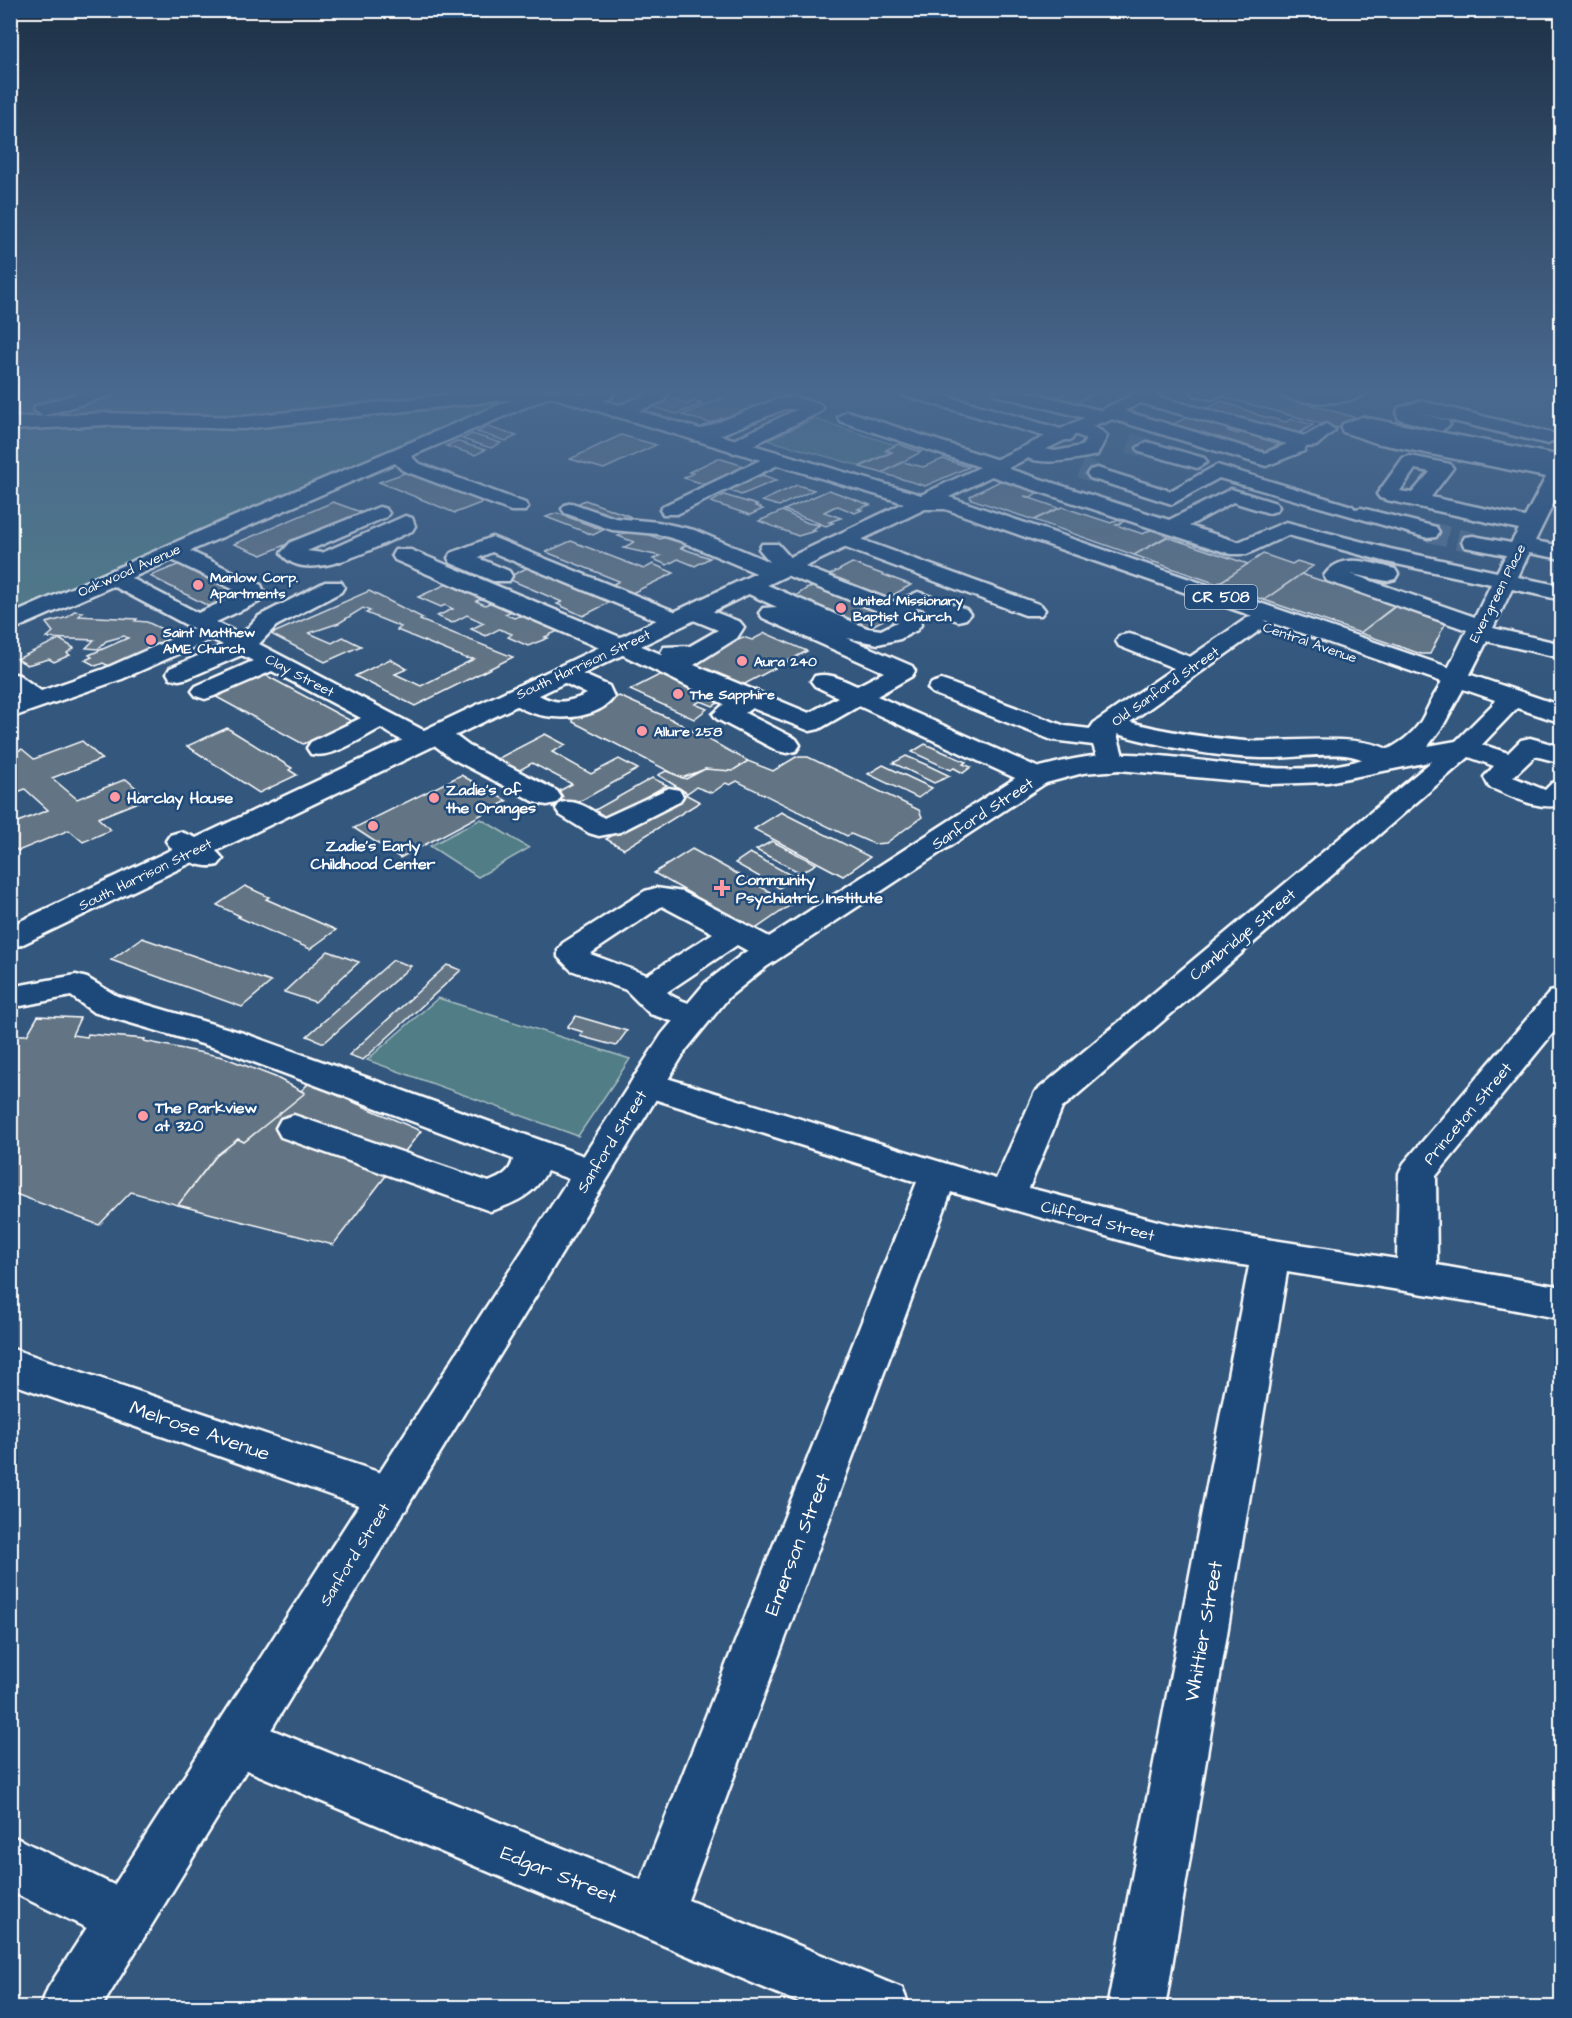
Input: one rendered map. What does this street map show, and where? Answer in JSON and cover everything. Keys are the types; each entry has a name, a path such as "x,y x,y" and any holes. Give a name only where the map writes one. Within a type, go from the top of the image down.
{"street":[{"path":"344,485 335,496 405,522 404,526 325,560 309,560 292,553 299,547 379,513"},
{"path":"462,485 518,507"},
{"path":"670,510 721,485"},
{"name":"Central Avenue","path":"864,485 925,503 947,503 1453,684 1507,702 1562,715"},
{"name":"South Harrison Street","path":"12,935 64,905 194,850 230,826 430,737 684,616 733,590 798,563 964,485"},
{"path":"1073,485 1171,527 1239,549 1286,528"},
{"path":"1095,485 1146,501"},
{"path":"1133,485 1172,498 1193,485"},
{"path":"1270,485 1354,507 1428,532"},
{"name":"Evergreen Place","path":"1453,684 1551,485"},
{"path":"1171,527 1231,495 1390,545 1387,555"},
{"name":"Oakwood Avenue","path":"10,624 236,523 262,525 335,496"},
{"path":"1418,501 1562,553"},
{"name":"Central Avenue","path":"925,503 938,513 1255,623 1453,684"},
{"path":"1354,507 1431,517 1525,538"},
{"path":"572,509 612,524 658,528 798,563 914,585 918,592 918,599"},
{"path":"1205,509 1387,555 1562,593"},
{"path":"1205,509 1264,538"},
{"path":"1473,542 1562,537"},
{"path":"846,540 1033,610"},
{"path":"771,614 903,671 810,723 678,667 677,665 729,633 732,627 684,616 492,544 459,558 498,580 628,642 743,703 726,714 787,745"},
{"path":"10,710 113,674 206,625 254,594 253,590 171,551"},
{"path":"403,555 628,642 676,654 694,654"},
{"path":"733,590 874,637 888,636 909,626 908,619 897,610 798,563"},
{"path":"1493,601 1356,567 1345,567 1335,576 1479,629 1562,651"},
{"name":"Clay Street","path":"112,577 381,717 460,752 559,803 599,827 610,826 669,796"},
{"path":"179,673 242,644 265,629 267,621 333,586"},
{"path":"897,610 918,599 958,614"},
{"path":"655,604 684,616"},
{"name":"Old Sanford Street","path":"1109,742 1192,666 1255,623"},
{"path":"1128,641 1192,666"},
{"path":"205,691 273,661"},
{"path":"518,695 546,710 562,712 574,711 601,697 600,691 564,672"},
{"path":"10,680 38,701"},
{"path":"824,681 1036,777"},
{"name":"Sanford Street","path":"68,2007 647,1084 674,1042 717,990 770,950 1036,777 1065,768 1109,742 1191,766 1268,777 1308,777 1388,760 1412,746 1431,728 1453,684"},
{"path":"941,688 1061,734 1109,742"},
{"name":"Central Avenue","path":"1507,702 1562,730"},
{"name":"Cambridge Street","path":"1007,1196 1047,1101 1465,747 1507,702"},
{"path":"320,748 381,717"},
{"path":"1388,760 1422,757 1465,747 1521,755 1562,755"},
{"path":"1521,755 1498,777 1500,781 1541,798 1552,799 1562,789"},
{"path":"693,1017 662,1006 637,983 582,963 574,957 574,950 656,897 663,896 672,898 770,950"},
{"path":"647,990 736,932"},
{"path":"16,993 49,1012 105,1004 231,1041 591,1173"},
{"name":"Princeton Street","path":"1417,1278 1417,1173 1562,1000"},
{"name":"Clifford Street","path":"647,1084 1007,1196 1169,1239 1417,1278 1562,1304"},
{"path":"294,1128 490,1197 517,1185 533,1165 532,1152"},
{"name":"Emerson Street","path":"655,1914 939,1174"},
{"name":"Whittier Street","path":"1136,2007 1271,1254"},
{"name":"Melrose Avenue","path":"10,1365 390,1496"},
{"name":"Edgar Street","path":"236,1740 882,2007"},
{"path":"10,1862 124,1918"}],"green space":[{"path":"11,485 310,485 11,614"},
{"path":"481,819 529,848 478,877 430,846"},
{"path":"438,998 630,1059 578,1136 367,1060"}],"building":[{"path":"387,485 446,485 486,501 455,513"},
{"path":"739,485 765,485 741,495 728,490"},
{"path":"797,485 814,490 779,506 762,501"},
{"path":"992,485 1020,485 1038,492 1031,497 1024,496 1059,508 1034,520 971,499 970,496"},
{"path":"829,490 870,505 858,509 862,510 855,513 838,506 834,507 824,512 841,518 829,522 833,523 826,526 784,510"},
{"path":"724,495 763,509 750,515 711,502"},
{"path":"585,500 632,518 621,522 575,505"},
{"path":"333,502 361,512 262,555 234,544"},
{"path":"1062,507 1111,523 1118,519 1125,521 1116,525 1143,534 1152,529 1171,534 1134,555 1034,520"},
{"path":"782,511 808,523 820,525 811,530 815,531 798,536 759,521"},
{"path":"557,513 603,530 593,535 546,517"},
{"path":"634,529 660,539 674,534 693,541 681,548 710,558 695,566 678,559 667,565 653,559 660,556 623,548 634,542 618,536"},
{"path":"1167,537 1248,564 1217,584 1134,555"},
{"path":"571,541 644,569 653,564 674,573 630,594 610,586 619,581 546,552"},
{"path":"1263,554 1292,564 1297,561 1313,566 1264,600 1217,584"},
{"name":"Manlow Corp. Apartments","path":"190,560 248,594 218,611 150,576"},
{"path":"852,563 911,585 882,601 824,578"},
{"path":"533,565 620,597 583,616 557,604 562,602 506,578"},
{"path":"1301,574 1396,605 1360,633 1264,600"},
{"path":"449,583 483,598 476,601 485,605 503,597 523,606 505,614 514,618 522,615 558,631 528,646 508,637 512,634 499,629 486,636 471,629 484,623 467,615 452,623 437,616 453,609 445,605 441,607 418,597"},
{"name":"United Missionary Baptist Church","path":"820,585 893,615 862,631 788,601 806,589"},
{"path":"369,591 423,618 420,620 513,657 415,706 355,676 390,659 407,669 395,674 421,686 474,659 465,658 397,630 401,627 366,613 370,611 363,608 339,623 309,633 332,643 343,637 361,646 325,662 271,634"},
{"path":"1396,606 1447,620 1430,654 1421,654 1360,633"},
{"name":"Saint Matthew AME Church","path":"74,611 83,612 79,616 137,619 135,621 147,622 181,638 113,668 103,663 96,666 85,660 92,657 89,655 128,638 124,636 106,641 98,649 86,648 94,640 46,638 53,632 46,623 68,617"},
{"name":"Aura 240","path":"765,633 807,651 741,686 691,663 743,637 752,640"},
{"path":"59,639 74,648 67,653 70,655 54,662 49,659 27,665 17,659"},
{"name":"The Sapphire","path":"673,668 723,703 720,702 713,706 701,701 695,704 707,709 694,719 630,690"},
{"path":"258,671 351,721 326,735 303,744 209,693"},
{"name":"Allure 258","path":"619,696 671,719 748,761 732,771 705,769 682,778 573,722 573,719"},
{"path":"227,728 292,768 289,770 297,775 259,793 187,746"},
{"path":"545,734 566,745 552,752 591,774 619,759 638,769 561,812 541,801 572,784 532,763 518,771 497,759"},
{"name":"Harclay House","path":"82,741 102,759 52,778 77,799 126,779 148,798 98,818 111,830 83,842 69,830 18,851 10,844 10,825 48,810 25,789 10,795 10,754 22,749 34,759"},
{"path":"925,744 966,762 963,764 971,767 963,773 954,768 951,770 912,752"},
{"path":"906,756 950,776 934,783 893,763"},
{"path":"796,757 808,757 919,810 922,817 886,843 874,844 851,834 847,836 737,781 730,785 726,783 712,793 696,787 687,793 658,775 666,771 686,779 705,769 732,771 748,761 773,771"},
{"path":"883,765 932,788 918,798 868,774"},
{"path":"461,775 507,801 400,858 354,828"},
{"path":"652,778 667,785 601,822 588,814"},
{"path":"685,794 700,802 624,849 606,839"},
{"path":"781,812 870,857 843,876 754,829"},
{"path":"772,841 816,864 801,873 756,850"},
{"name":"Community Psychiatric Institute","path":"692,849 792,904 754,930 654,873"},
{"path":"750,853 796,878 779,888 735,863"},
{"path":"245,886 269,897 266,899 336,930 310,949 238,917 240,916 217,905"},
{"path":"142,938 271,982 242,1007 111,960"},
{"path":"328,951 359,962 315,1002 284,992"},
{"path":"393,960 411,966 324,1043 307,1036"},
{"path":"447,965 461,970 363,1060 349,1055"},
{"name":"The Parkview at 320","path":"38,1016 80,1018 72,1035 87,1037 88,1034 145,1039 144,1041 223,1057 275,1077 305,1093 244,1142 238,1139 215,1157 178,1205 131,1192 99,1225 10,1192 10,1035 27,1035"},
{"path":"576,1016 627,1031 616,1046 583,1037 580,1036 583,1032 567,1027"},
{"path":"309,1083 421,1131 403,1154 492,1184 514,1171 511,1161 548,1173 483,1205 388,1173 333,1245 178,1205 217,1155 238,1139 244,1142 305,1093 301,1091"}],"tunnel":[{"path":"1428,532 1473,542"}],"place":[{"name":"Manlow Corp. Apartments","path":"198,585"},
{"name":"United Missionary Baptist Church","path":"841,608"},
{"name":"Saint Matthew AME Church","path":"151,640"},
{"name":"Aura 240","path":"742,661"},
{"name":"The Sapphire","path":"678,694"},
{"name":"Allure 258","path":"642,731"},
{"name":"Harclay House","path":"115,797"},
{"name":"Zadie's of the Oranges","path":"434,798"},
{"name":"Zadie's Early Childhood Center","path":"373,826"},
{"name":"Community Psychiatric Institute","path":"722,888"},
{"name":"The Parkview at 320","path":"143,1116"}]}
